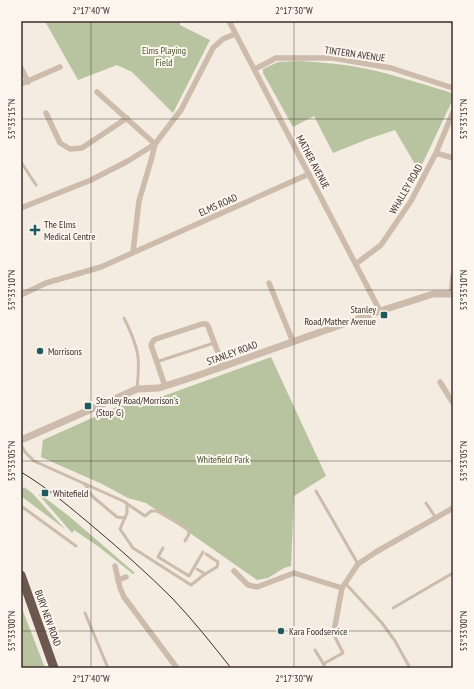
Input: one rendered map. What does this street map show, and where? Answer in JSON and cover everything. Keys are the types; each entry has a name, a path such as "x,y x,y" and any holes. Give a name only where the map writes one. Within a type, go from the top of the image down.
{"highway":[{"name":"BURY NEW ROAD","path":"21,575 24,596 54,668"}],"street":[{"name":"MATHER AVENUE","path":"229,21 357,263 380,311"},
{"path":"21,208 91,180 128,161 155,144 181,110 213,48 223,39 235,34"},
{"name":"TINTERN AVENUE","path":"255,69 276,58 333,58 390,68 453,88"},
{"path":"21,84 60,67"},
{"path":"21,68 28,82"},
{"path":"96,92 155,144"},
{"name":"WHALLEY ROAD","path":"357,263 381,245 412,201 436,153 453,112"},
{"path":"46,113 60,143 70,149 82,148 127,118"},
{"path":"134,252 139,201 155,144"},
{"path":"436,153 453,158"},
{"name":"ELMS ROAD","path":"21,295 46,284 101,267 309,174"},
{"path":"269,283 293,342"},
{"name":"STANLEY ROAD","path":"21,440 137,389 153,389 165,386 433,294 452,294"},
{"path":"165,386 151,345 156,339 204,324 208,326 223,366"},
{"path":"440,382 453,403"},
{"path":"334,630 344,586 358,564 376,552 452,510"},
{"path":"115,566 120,588 124,597 177,668"},
{"path":"234,571 248,585 257,587 294,573 344,586"},
{"path":"118,580 126,577"}],"lane":[{"path":"21,162 36,185"},
{"path":"452,294 453,275"},
{"path":"124,318 132,334 137,351 139,366 137,389"},
{"path":"156,362 214,343"},
{"path":"21,445 24,452 34,461 127,503 145,516 151,511 157,511 188,529 189,534 185,541"},
{"path":"85,484 92,496 118,517 125,518"},
{"path":"316,491 358,564"},
{"path":"127,503 127,513 120,529 133,548 191,585 217,567 218,562 205,553 189,576 158,557 163,548"},
{"path":"426,503 436,518"},
{"path":"21,506 76,546"},
{"path":"197,569 205,574"},
{"path":"393,608 453,573"},
{"path":"344,586 382,623 395,641 410,668"},
{"path":"85,613 108,668"},
{"path":"323,664 343,653 335,637 334,630"},
{"path":"315,650 326,668"}],"green space":[{"name":"Elms Playing Field","path":"42,21 180,21 180,25 210,40 173,113 132,72 117,65 78,80 46,23"},
{"path":"299,61 339,64 372,70 411,80 453,94 453,99 419,171 395,130 333,153 314,116 293,127 263,73 263,69 278,62"},
{"name":"Whitefield Park","path":"271,357 326,476 294,496 291,566 284,568 268,578 257,580 146,503 128,498 102,484 41,457 43,440 141,396 158,398"},
{"path":"24,487 32,493 65,529 21,496 21,492"},
{"path":"40,494 70,517 135,573 133,574 99,547 74,530 72,533 39,495"},
{"path":"21,606 45,668 21,668"}],"tram line":[{"path":"21,472 69,506 154,580 210,641 231,668"}],"place":[{"name":"The Elms Medical Centre","path":"35,230"},
{"name":"Stanley Road/Mather Avenue","path":"384,315"},
{"name":"Morrisons","path":"40,351"},
{"name":"Stanley Road/Morrison's (Stop G)","path":"88,406"},
{"name":"Whitefield","path":"45,493"},
{"name":"Kara Foodservice","path":"281,631"}]}
